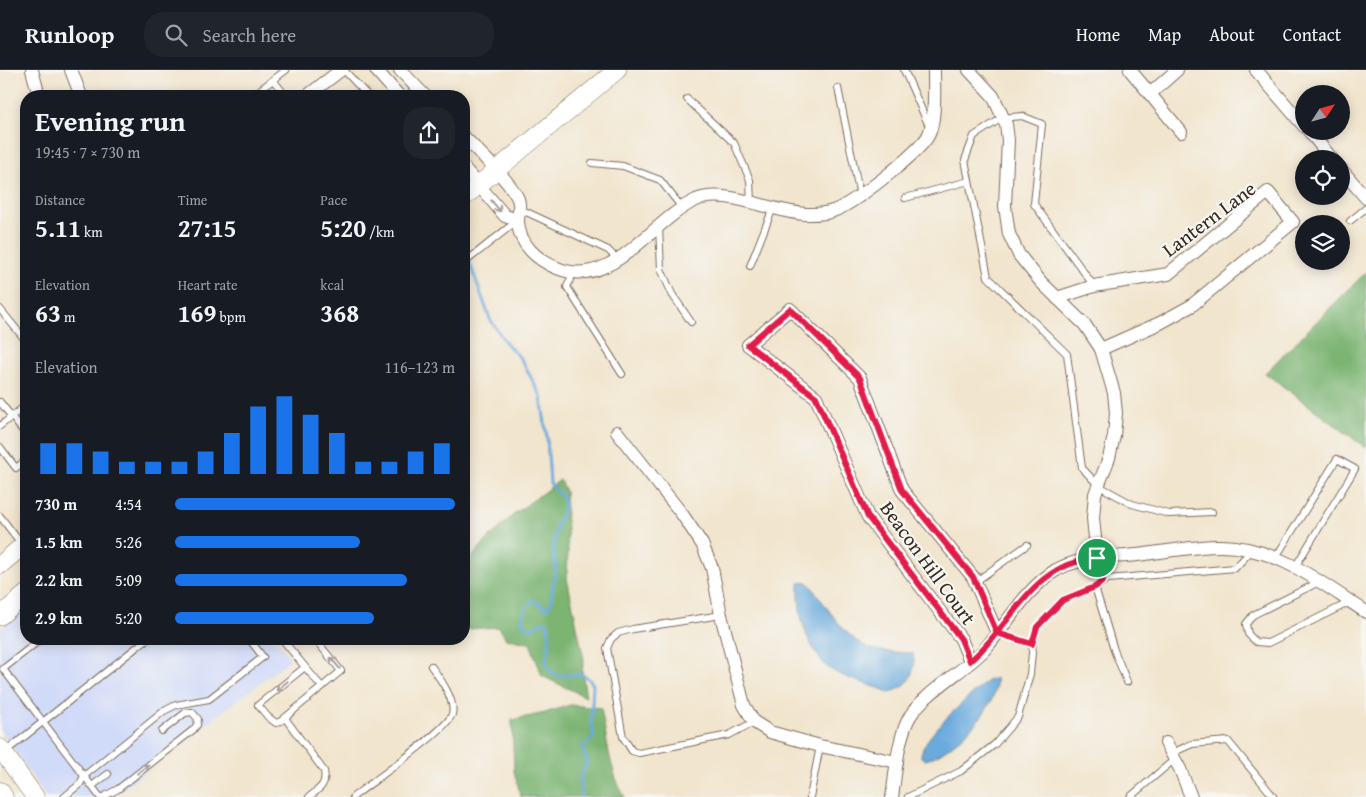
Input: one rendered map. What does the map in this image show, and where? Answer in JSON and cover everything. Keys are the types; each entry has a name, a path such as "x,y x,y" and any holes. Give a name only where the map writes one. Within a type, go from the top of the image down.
{"street":[{"path":"32,70 37,90"},
{"path":"71,70 79,90"},
{"path":"315,90 342,70"},
{"path":"376,70 394,90"},
{"path":"400,70 419,90"},
{"path":"470,192 617,70"},
{"path":"470,143 496,170 519,200 520,237 531,250 542,260 557,268 573,273 594,271 624,255 658,227 696,200 714,195 810,214 833,211 860,196 909,157 929,135 935,96 934,70"},
{"path":"969,70 993,96 1006,124 1008,140 1005,206 1009,234 1019,255 1041,282 1085,325 1101,349 1114,393 1116,413 1114,436 1109,458 1096,494 1093,518 1097,558"},
{"path":"1130,70 1181,132"},
{"path":"1150,94 1177,70"},
{"path":"1256,70 1295,116"},
{"path":"1316,140 1325,150"},
{"path":"470,175 505,216 519,215"},
{"path":"1350,179 1366,198"},
{"name":"Lantern Lane","path":"1057,298 1094,286 1168,274 1268,192 1293,222 1191,306 1160,323 1101,349"},
{"name":"Beacon Hill Court","path":"970,661 961,639 868,517 816,397 748,345 790,309 860,378 902,490 973,577 997,633"},
{"path":"617,432 682,514 702,544 712,568 721,615 744,705 754,722 770,732 820,746 897,762"},
{"path":"892,797 901,739 909,718 928,696 982,651 1029,592 1056,570 1071,564 1097,558 1220,546 1251,551 1276,557 1295,567 1366,612"},
{"path":"0,565 20,549"},
{"path":"0,616 20,599"},
{"path":"2,750 36,797"},
{"path":"1171,752 1191,797"},
{"path":"0,791 4,797"}],"lane":[{"path":"260,90 286,70"},
{"path":"342,70 362,90"},
{"path":"904,70 930,130"},
{"path":"273,80 281,90"},
{"path":"838,88 860,196"},
{"path":"687,99 734,144 750,180 751,203"},
{"path":"1094,286 1034,204 1042,124 1022,116 1002,118 974,136 965,160 988,277 1067,354 1082,468 1099,486 1132,504 1169,514 1212,512"},
{"path":"592,164 623,166 660,180 683,209"},
{"path":"905,198 969,181"},
{"path":"750,266 773,208"},
{"path":"1350,221 1366,208"},
{"path":"470,258 519,215 608,250 617,259"},
{"path":"658,227 661,269 672,294 691,322"},
{"path":"573,273 567,287 622,374"},
{"path":"0,309 20,334"},
{"path":"0,402 20,427"},
{"path":"0,426 20,410"},
{"path":"0,447 16,468 20,465"},
{"path":"1276,557 1337,459 1355,469 1295,567"},
{"path":"0,516 20,539"},
{"path":"975,582 1027,545"},
{"path":"908,797 961,771 995,744 1018,717 1030,674 1032,644 1037,627 1063,600 1095,587 1108,578 1235,568 1251,551"},
{"path":"1097,558 1103,581"},
{"path":"1320,582 1253,615 1246,624 1248,634 1256,642 1268,643 1350,602"},
{"path":"1095,587 1114,650 1127,682"},
{"path":"721,615 633,629 618,634 611,639 607,648 623,736 632,751 640,753 729,735 754,722"},
{"path":"997,633 1032,644"},
{"path":"33,645 3,669 102,797 118,789 192,730 197,724 198,719 192,712 185,712 162,731"},
{"path":"2,750 43,721 139,645"},
{"path":"64,797 80,784 84,776 164,711 176,705 209,699 263,657 254,645"},
{"path":"287,645 322,687"},
{"path":"305,667 258,705 276,723 285,718 341,671 320,645"},
{"path":"353,797 439,731 452,714 452,705 444,685 431,666"},
{"path":"285,718 324,771 325,780 323,786 309,797"},
{"path":"1130,797 1171,752 1192,744 1228,741 1272,797"},
{"path":"810,797 820,746"},
{"path":"92,786 108,774"}],"shaded area":[{"path":"20,614 20,645 280,645 291,659 113,797 46,797 0,729 0,629"}],"green space":[{"path":"1366,272 1366,448 1265,373"},
{"path":"560,480 565,491 568,550 567,578 584,660 582,671 586,697 542,676 530,643 506,639 499,627 470,629 470,560 484,543 512,516"},
{"path":"570,705 601,708 612,766 625,797 521,797 514,771 512,720"}],"water":[{"path":"808,582 834,618 858,642 878,650 913,653 914,666 910,678 902,687 889,692 841,675 826,666 811,645 802,620 799,602 799,583"},
{"path":"996,678 995,690 990,702 972,727 948,748 926,760 921,757 923,749 937,728 987,681"}],"waterway":[{"path":"403,80 407,90"},
{"path":"470,264 490,319 505,342 521,359 541,396 547,438 550,483 563,498 564,502 564,509 557,523 553,552 556,567 550,606 545,608 534,600 524,612 522,621 525,626 531,629 542,623 548,623 550,642 546,663 551,671 556,675 563,676 582,675 588,678 593,685 591,722 594,737 583,747 583,753 587,759 580,779 581,797"}],"route":[{"path":"1097,558 1071,564 1056,570 1029,592 997,633 982,651 970,661 961,639 868,517 816,397 748,345 790,309 860,378 902,490 973,577 997,633 1032,644 1037,627 1063,600 1095,587 1103,581 1097,558"}]}
